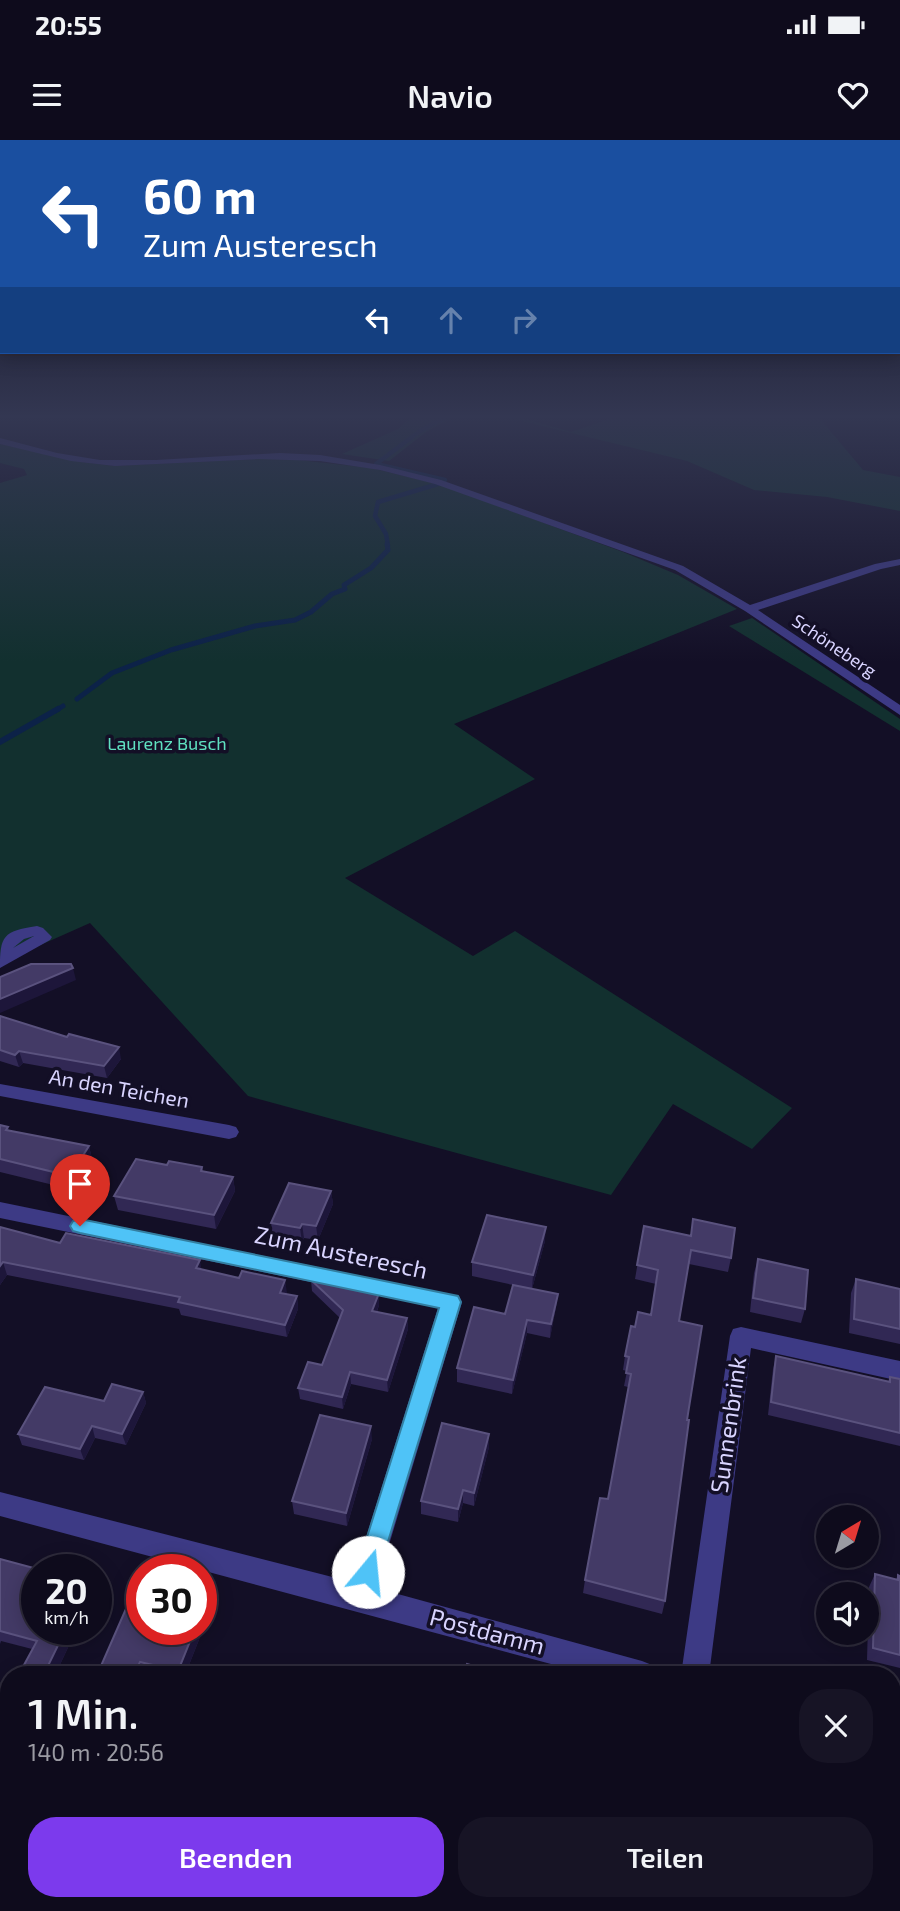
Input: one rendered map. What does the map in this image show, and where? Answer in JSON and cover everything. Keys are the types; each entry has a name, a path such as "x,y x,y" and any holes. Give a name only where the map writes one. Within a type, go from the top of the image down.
{"street":[{"name":"Schöneberg","path":"477,498 678,568 749,609 900,711"},
{"name":"Schöneberg","path":"749,609 879,566 900,562"},
{"name":"An den Teichen","path":"0,1090 229,1132"},
{"name":"Zum Austeresch","path":"0,1210 451,1302 360,1597"},
{"name":"Sunnenbrink","path":"696,1666 741,1336 900,1371"},
{"name":"Postdamm","path":"0,1504 360,1597 565,1665"}],"green space":[{"name":"Laurenz Busch","path":"0,498 475,498 678,575 737,609 454,724 535,779 345,878 473,956 515,931 792,1108 752,1149 673,1104 611,1195 248,1096 90,923 0,963"},
{"path":"830,498 900,498 900,511"},
{"path":"752,618 900,719 900,731 729,626"}],"building":[{"path":"31,964 71,964 73,968 0,999 0,977"},
{"path":"0,1016 67,1037 69,1034 119,1047 104,1066 19,1051 15,1055 0,1050"},
{"path":"0,1125 8,1127 6,1130 89,1146 70,1176 0,1159"},
{"path":"136,1159 167,1165 169,1161 202,1167 201,1171 233,1177 214,1215 114,1196"},
{"path":"289,1183 331,1191 316,1226 302,1224 300,1228 271,1223"},
{"path":"487,1215 546,1227 533,1275 472,1262"},
{"path":"693,1219 735,1228 731,1258 691,1250 679,1321 702,1326 687,1420 665,1601 585,1580 600,1498 608,1499 631,1374 626,1373 629,1357 625,1356 631,1326 635,1327 638,1312 651,1315 658,1270 637,1265 644,1226 691,1236"},
{"path":"0,1227 60,1243 66,1233 200,1260 196,1268 239,1278 242,1271 285,1280 280,1293 297,1296 285,1325 178,1302 180,1297 3,1262 0,1266"},
{"path":"758,1259 808,1270 805,1309 753,1298"},
{"path":"856,1279 900,1289 900,1329 854,1319"},
{"path":"311,1280 379,1293 372,1311 407,1318 387,1380 350,1372 342,1397 298,1388 308,1362 322,1365 343,1310"},
{"path":"513,1285 558,1294 551,1324 527,1320 513,1380 457,1368 474,1307 505,1314"},
{"path":"776,1356 890,1382 890,1377 900,1379 900,1433 771,1402"},
{"path":"112,1384 143,1392 122,1434 92,1426 80,1449 18,1434 45,1387 104,1401"},
{"path":"320,1415 371,1426 346,1513 292,1501"},
{"path":"442,1423 489,1434 474,1493 463,1490 458,1509 421,1501"},
{"path":"0,1559 21,1565 21,1637 0,1631"},
{"path":"875,1574 898,1580 898,1575 900,1576 900,1655 873,1648 873,1645 879,1645 879,1582 875,1582"},
{"path":"126,1609 126,1645 189,1645 180,1666 157,1666 140,1662 138,1666 101,1666"},
{"path":"35,1645 58,1645 48,1666 24,1665"}],"waterway":[{"path":"388,546 386,534 375,516 378,502 393,498"},
{"path":"77,699 112,673 171,650 255,626 295,620 311,612 332,594 345,589 344,585 371,568 388,550 387,544"},
{"path":"55,711 63,706"},
{"path":"0,742 58,709"}],"route":[{"path":"80,1226 451,1302 368,1572"}]}
